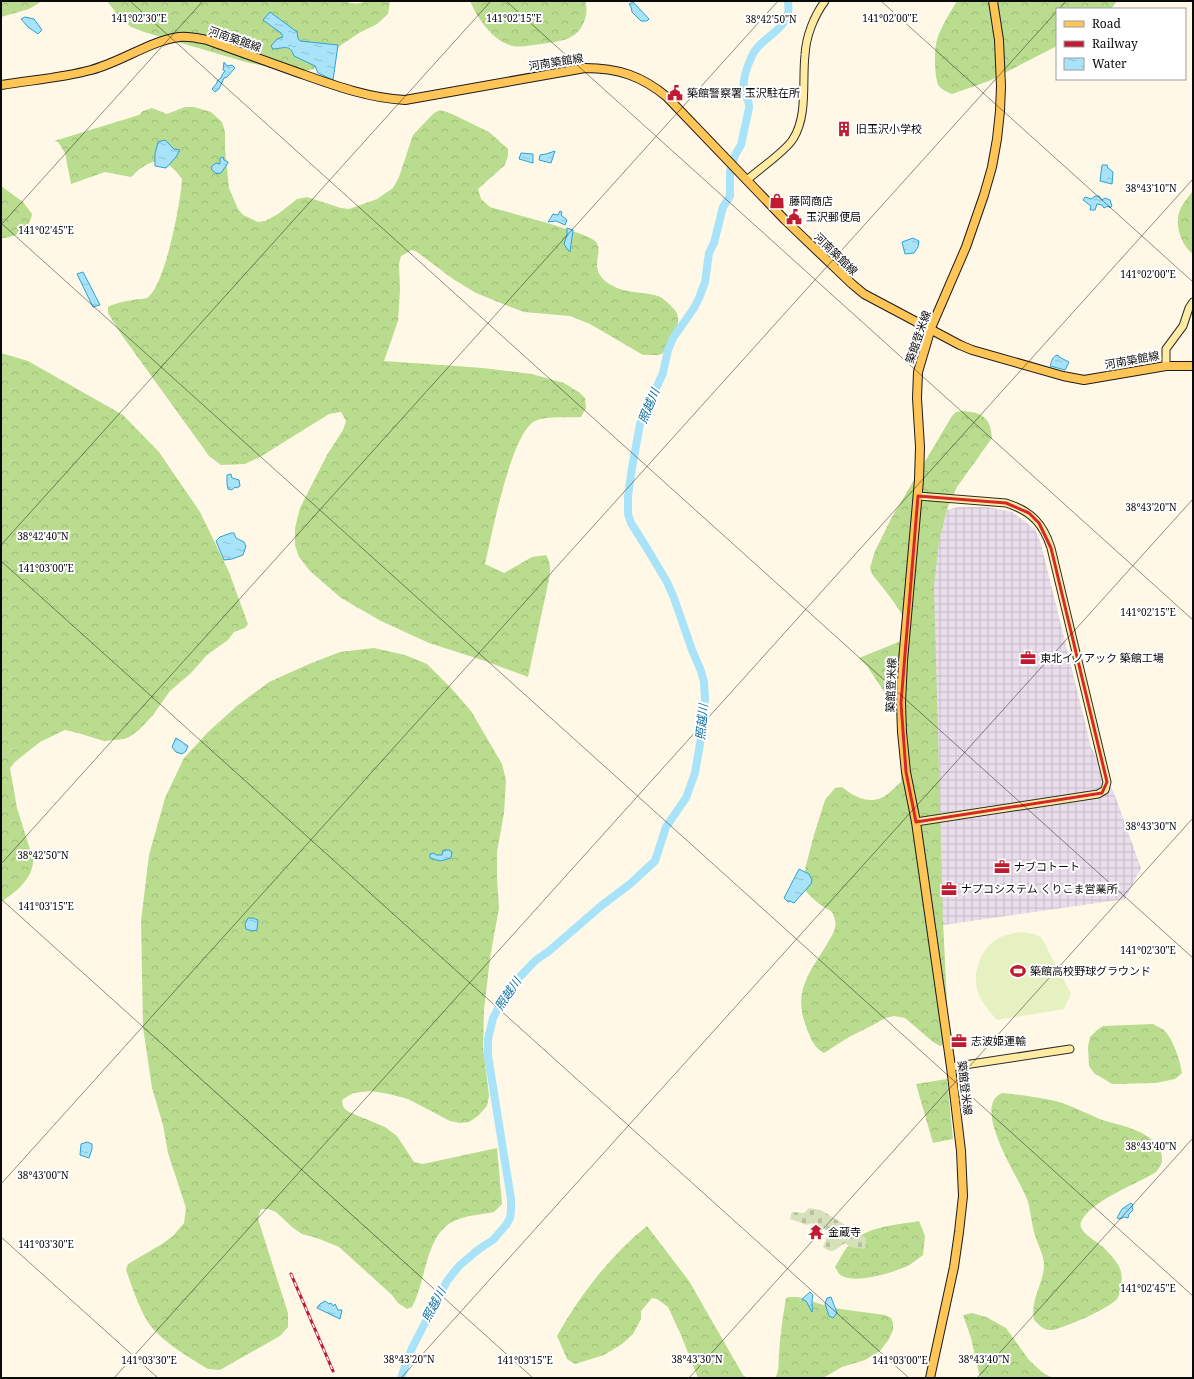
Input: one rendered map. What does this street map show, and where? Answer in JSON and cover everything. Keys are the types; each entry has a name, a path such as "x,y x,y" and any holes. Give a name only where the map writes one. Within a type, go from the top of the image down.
{"main road":[{"name":"築館登米線","path":"930,1378 954,1267 962,1196 961,1151 951,1067 916,822 906,772 901,703 903,661 918,496 920,448 917,398 918,372 931,328 966,247 982,203 992,167 1000,111 1001,86 999,40 993,1"},
{"name":"河南築館線","path":"1,84 92,70 116,62 167,40 180,37 193,37 206,40 325,82 388,99 405,100 585,68 599,68 626,73 655,87 680,109 785,220 864,294 972,350 1074,379 1084,380 1166,366 1193,366"}],"street":[{"path":"744,177 787,147 796,134 800,121 803,98 805,53 808,36 817,12 825,1"},
{"path":"1166,366 1166,349 1183,326 1189,308 1193,302"},
{"path":"916,822 1098,794 1105,790 1107,782 1047,535 1039,523 1029,513 1006,503 918,496"},
{"path":"951,1067 1070,1049"}],"highlighted area":[{"path":"918,496 1006,503 1029,513 1039,523 1051,548 1107,782 1102,793 916,822 906,772 901,703"}],"shaded area":[{"path":"958,507 987,507 1012,512 1035,529 1041,544 1091,747 1114,793 1141,868 1125,899 936,926 924,516"}],"green space":[{"path":"1,1 42,1 29,9 1,17"},
{"path":"107,1 346,1 355,3 390,1 388,14 377,24 359,33 341,45 314,69 293,71 249,63 144,32 131,27 117,14"},
{"path":"470,1 585,1 586,12 585,19 578,32 568,39 541,44 515,46 501,41 490,32 480,20"},
{"path":"957,1 1117,1 1112,8 1056,8 1056,47 989,81 952,94 946,92 939,86 935,70 935,50 937,40"},
{"path":"185,107 194,107 211,112 222,122 225,132 225,149 229,188 238,209 243,215 258,222 265,221 278,214 297,199 307,197 341,208 349,209 377,199 393,188 399,177 413,135 434,113 440,110 452,114 489,132 508,149 508,156 505,165 478,189 481,199 490,207 564,228 590,238 596,242 598,247 597,268 603,279 616,288 622,290 658,296 666,301 676,311 678,321 675,337 669,350 659,355 643,355 590,324 570,316 524,312 476,293 453,279 417,252 412,250 401,256 399,264 400,290 398,321 384,361 483,368 532,374 564,383 585,398 586,408 581,417 543,418 533,422 525,432 517,447 503,488 485,564 504,573 532,557 546,555 548,558 550,565 549,577 528,677 429,643 381,621 341,598 310,571 299,557 295,545 295,528 300,508 327,455 343,430 346,421 341,412 329,414 260,457 245,464 221,465 209,456 121,334 108,313 108,307 123,302 147,298 154,291 160,278 171,243 179,205 182,179 170,166 158,162 145,166 131,177 105,172 71,184 65,153 58,142 54,141 139,115 143,111 152,108 167,114"},
{"path":"1,186 23,202 32,214 28,224 21,232 7,238 1,238"},
{"path":"1193,191 1193,254 1182,240 1178,228 1178,216 1181,208"},
{"path":"1,353 28,361 123,415 159,452 200,512 229,572 248,624 245,628 234,632 228,640 207,655 191,673 170,691 153,715 139,730 129,737 104,741 65,730 40,742 16,761 10,768 17,808 33,859 33,866 23,884 1,902"},
{"path":"963,411 975,413 984,417 990,425 992,438 957,487 947,509 939,541 934,586 943,921 948,1024 945,1044 940,1046 933,1042 905,1018 894,1016 885,1018 849,1037 824,1053 815,1046 812,1040 803,1016 801,1004 802,994 809,974 832,936 835,924 835,919 832,912 817,902 804,889 805,869 814,835 825,800 835,788 842,787 865,800 876,800 886,795 901,782 902,728 893,705 867,666 859,658 901,641 906,632 906,626 902,614 872,574 870,568 875,551 892,517 952,416 956,412"},
{"path":"374,648 405,655 427,664 471,711 502,764 506,780 504,813 497,852 499,908 490,958 484,1010 483,1047 489,1096 487,1106 478,1116 469,1122 460,1123 450,1121 408,1099 371,1091 353,1093 342,1100 342,1104 349,1112 385,1127 397,1136 414,1162 423,1164 497,1148 502,1204 494,1212 462,1218 452,1222 443,1229 436,1238 431,1249 417,1297 412,1307 407,1309 398,1303 392,1295 339,1247 302,1234 293,1228 276,1212 268,1209 262,1209 258,1219 288,1313 288,1327 280,1336 220,1370 208,1369 165,1341 151,1327 140,1307 126,1270 128,1264 173,1236 184,1223 186,1208 168,1153 163,1125 152,1088 143,1027 141,921 149,855 165,798 184,758 209,731 238,705 269,682 340,652"},
{"name":"築館高校野球グラウンド","path":"1021,932 1034,934 1041,937 1071,994 1064,1009 997,1020 979,995 976,981 978,965 984,952 994,941 1003,936"},
{"path":"1153,1024 1164,1030 1176,1050 1182,1073 1175,1079 1156,1083 1112,1084 1094,1073 1089,1066 1088,1047 1090,1037 1097,1030 1103,1026"},
{"path":"947,1079 953,1139 933,1143 916,1084"},
{"path":"1002,1093 1051,1100 1070,1106 1102,1120 1141,1132 1154,1142 1162,1154 1160,1166 1156,1172 1104,1200 1086,1214 1081,1222 1082,1229 1085,1233 1106,1250 1120,1269 1122,1282 1117,1299 1113,1303 1086,1317 1066,1326 1052,1330 1044,1329 1034,1320 1033,1312 1035,1298 1042,1278 1044,1264 1042,1253 1036,1239 1027,1199 1000,1144 994,1127 991,1113 994,1101"},
{"path":"809,1208 821,1210 866,1238 865,1249 850,1247 845,1243 835,1250 830,1251 823,1247 829,1232 812,1223 807,1225 790,1219 792,1212 804,1213"},
{"path":"919,1221 925,1236 923,1255 911,1264 877,1276 857,1279 842,1276 835,1267 850,1244 864,1233 882,1227"},
{"path":"647,1226 689,1281 743,1375 747,1378 698,1378 668,1307 657,1299 652,1298 641,1311 641,1319 633,1334 622,1344 604,1355 575,1364 567,1359 557,1336 566,1321 586,1291 608,1263"},
{"path":"798,1297 833,1308 885,1315 891,1318 893,1330 889,1339 880,1351 865,1360 842,1367 823,1378 775,1378 778,1369 779,1347 786,1298"},
{"path":"972,1313 986,1317 1006,1328 1029,1360 1043,1373 1053,1378 980,1378 971,1338 963,1315"}],"water":[{"path":"633,2 649,19 647,21 641,21 632,12 629,4"},
{"path":"270,12 297,32 300,41 338,45 333,80 318,73 315,66 294,56 289,48 273,49 271,46 277,39 283,37 281,33 263,20"},
{"path":"25,17 34,19 42,30 38,34 28,27 21,19"},
{"path":"224,62 227,66 232,65 235,68 227,77 224,78 219,89 215,92 212,89 225,71 223,70"},
{"path":"165,140 174,149 180,150 166,168 155,166 155,154 158,142"},
{"path":"555,151 551,163 539,160 540,155"},
{"path":"521,153 533,154 533,163 519,159"},
{"path":"223,157 228,163 221,173 217,174 211,167 216,163 220,164 220,158"},
{"path":"1102,165 1107,165 1113,172 1112,184 1100,181"},
{"path":"1095,196 1099,196 1102,200 1105,198 1110,200 1112,206 1110,208 1108,206 1104,208 1102,205 1097,204 1095,210 1090,210 1091,206 1083,200 1085,197 1091,199"},
{"path":"560,211 562,212 561,215 567,220 565,225 556,221 548,222 553,214 558,215"},
{"path":"567,228 573,230 570,252 564,244 567,235"},
{"path":"913,238 919,241 918,247 914,253 905,254 902,242"},
{"path":"83,272 100,305 93,307 77,274"},
{"path":"1058,355 1069,362 1065,370 1050,366 1053,358"},
{"path":"231,474 232,478 239,480 240,486 237,488 235,487 232,490 228,489 227,484 227,475"},
{"path":"234,533 236,538 244,542 246,546 243,555 224,560 216,541 220,537"},
{"path":"176,738 188,746 186,751 182,754 176,752 172,747"},
{"path":"447,850 452,852 451,858 440,861 430,858 430,854 434,853 436,855 442,855 443,851"},
{"path":"799,869 809,874 812,880 811,884 794,903 790,901 788,902 784,898"},
{"path":"248,918 258,920 257,930 252,931 246,929 245,924"},
{"path":"87,1142 92,1144 89,1158 80,1155 81,1144"},
{"path":"1131,1203 1133,1205 1133,1210 1129,1214 1128,1218 1117,1218 1122,1209"},
{"path":"810,1292 813,1295 812,1312 806,1301 802,1299"},
{"path":"831,1297 837,1313 833,1318 829,1316 825,1304 827,1298"},
{"path":"325,1301 329,1304 331,1303 333,1306 335,1304 338,1310 342,1310 340,1319 317,1308"}],"waterway":[{"name":"照越川","path":"401,1378 412,1348 447,1281 459,1266 479,1249 493,1240 510,1218 511,1199 488,1056 488,1039 493,1018 510,987 536,960 630,884 655,861 666,827 686,798 695,773 703,726 705,698 704,682 667,582 631,523 628,514 628,496 640,424 663,373 668,350 673,338 694,308 699,298 705,282 709,253 714,243 723,207 730,196 730,172 735,155 741,145 749,108 749,103 744,91 746,70 754,51 786,20 788,1"}],"railway":[{"path":"291,1274 333,1371"}],"place":[{"name":"築館警察署 玉沢駐在所","path":"675,93"},
{"name":"旧玉沢小学校","path":"844,129"},
{"name":"藤岡商店","path":"777,201"},
{"name":"玉沢郵便局","path":"794,217"},
{"name":"東北イノアック 築館工場","path":"1028,658"},
{"name":"ナブコトート","path":"1002,867"},
{"name":"ナプコシステム くりこま営業所","path":"949,889"},
{"name":"築館高校野球グラウンド","path":"1018,971"},
{"name":"志波姫運輸","path":"959,1041"},
{"name":"金蔵寺","path":"816,1232"}]}
